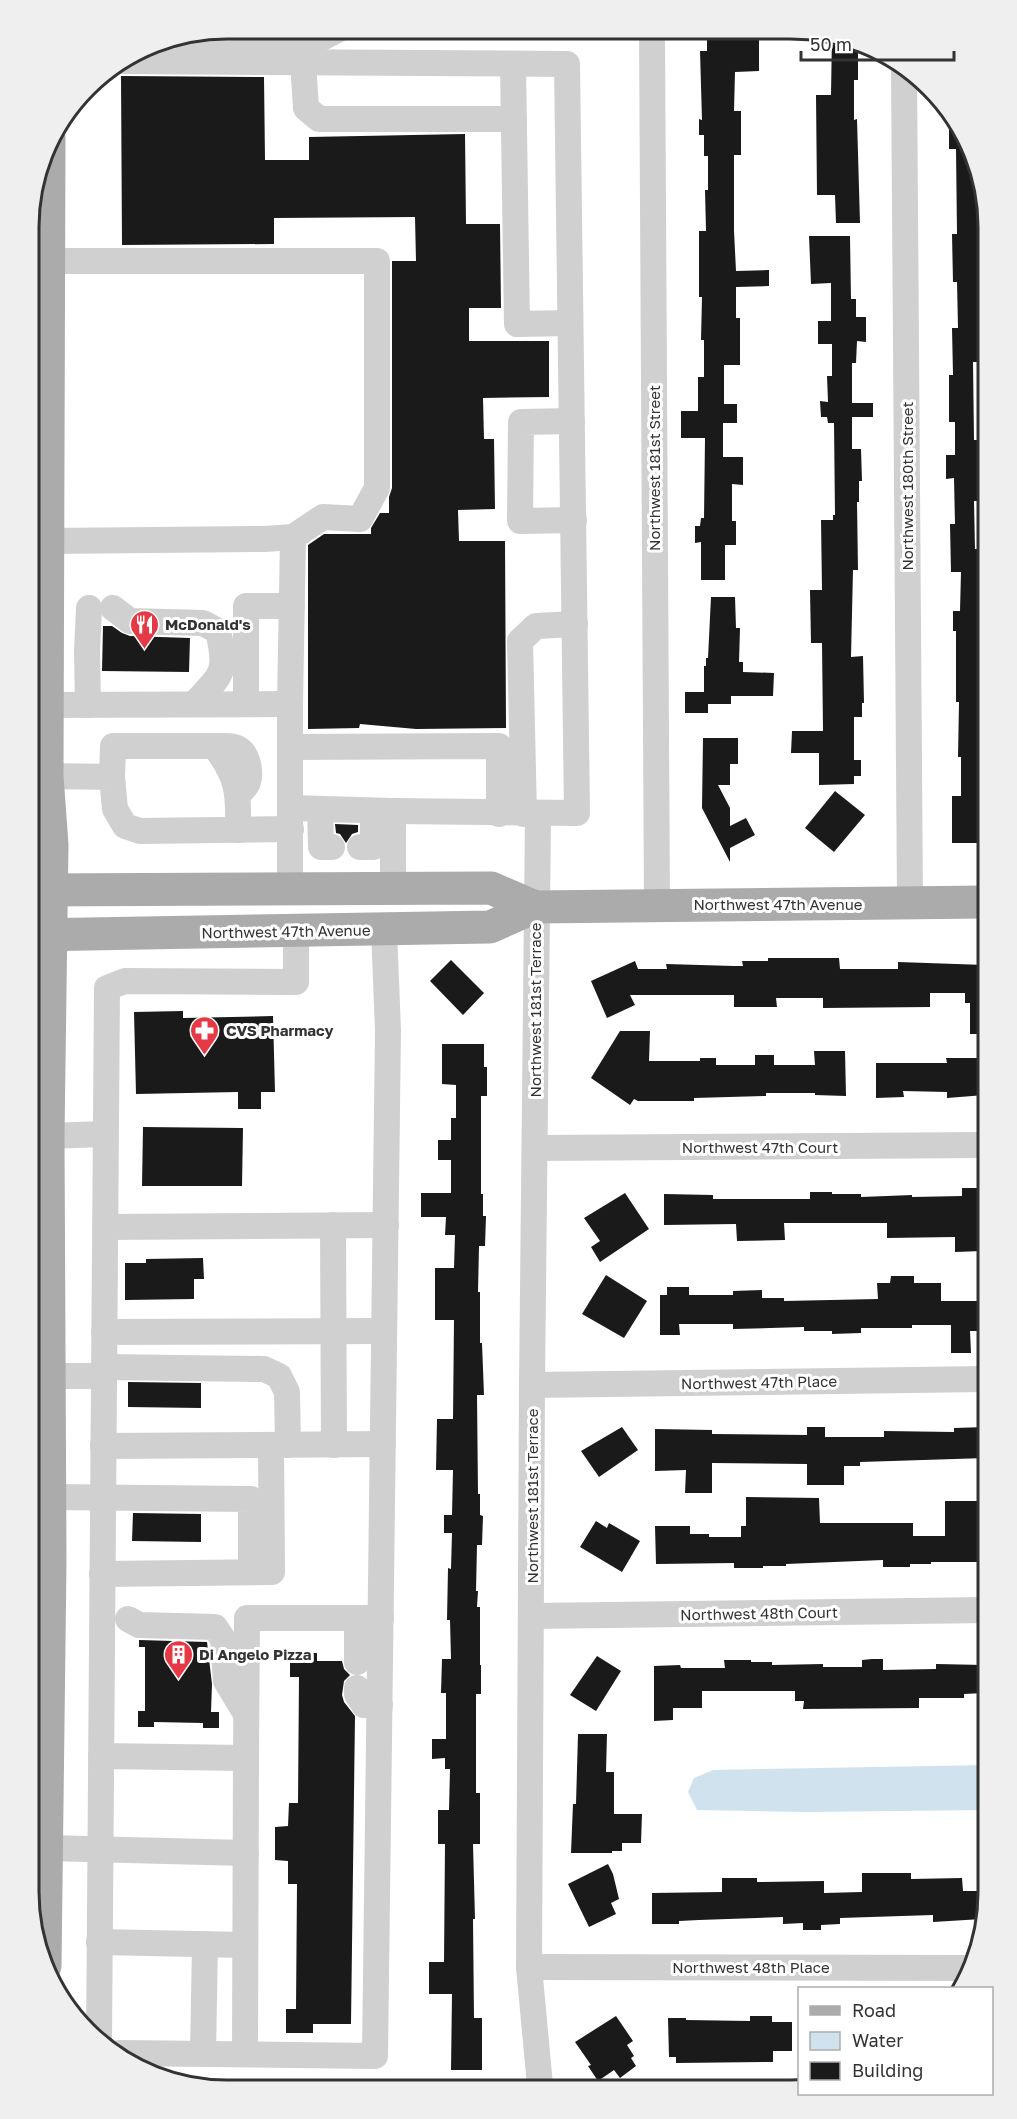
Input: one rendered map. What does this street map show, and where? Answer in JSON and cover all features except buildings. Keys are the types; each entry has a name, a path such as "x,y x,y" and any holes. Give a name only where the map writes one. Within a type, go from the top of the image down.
{"main road":[{"path":"45,1939 50,1626 45,1493 49,1376 48,1136 41,890 52,845 47,776 49,336 40,255 46,175"},
{"path":"39,315 49,336"},
{"name":"Northwest 47th Avenue","path":"41,890 290,887 491,888 536,907"},
{"name":"Northwest 47th Avenue","path":"42,935 490,927 536,907 978,902"},
{"path":"39,1598 50,1626"}],"street":[{"name":"Northwest 181st Street","path":"652,39 657,905"},
{"path":"139,61 567,64 578,813 499,814 320,809 291,819 238,830 140,831 125,826 115,809 112,777 113,746 214,746 231,771 239,794 238,830"},
{"path":"303,62 306,108 319,119 514,119"},
{"path":"513,64 517,324 570,322"},
{"name":"Northwest 180th Street","path":"904,78 910,903"},
{"path":"40,255 377,261 377,488 360,519 322,517 292,537 265,540 48,541"},
{"path":"572,421 521,422 520,521 574,520"},
{"path":"290,887 292,537"},
{"path":"246,703 246,606 291,606"},
{"path":"88,705 87,651 101,608 130,621 203,623 218,631 224,657 219,678 194,704"},
{"name":"Northwest 181st Terrace","path":"540,2080 529,1967 536,907 520,641 536,627 575,624"},
{"path":"48,705 290,704"},
{"path":"290,747 499,746 499,814"},
{"path":"47,776 112,777"},
{"path":"320,809 321,847 332,847"},
{"path":"360,847 373,847 383,811"},
{"path":"383,811 393,888"},
{"path":"357,1662 369,1618 383,1444 388,1030 384,930"},
{"path":"99,2029 107,988 125,981 296,982 296,932"},
{"path":"48,1136 105,1134"},
{"name":"Northwest 47th Court","path":"535,1148 978,1145"},
{"path":"333,1225 334,1445"},
{"path":"105,1227 386,1225"},
{"path":"104,1332 384,1331"},
{"path":"49,1376 104,1371 264,1369 279,1376 287,1392 279,1445 272,1572 102,1574"},
{"name":"Northwest 47th Place","path":"532,1385 978,1379"},
{"path":"103,1446 383,1444"},
{"path":"45,1493 103,1497 252,1499 251,1572"},
{"name":"Northwest 48th Court","path":"531,1616 978,1610"},
{"path":"102,1618 369,1618"},
{"path":"128,1618 139,1625 215,1627 224,1639 226,1681 246,1714"},
{"path":"245,2054 247,1618"},
{"path":"130,2053 375,2056 380,1705 369,1618"},
{"path":"357,1688 357,1694 364,1705 380,1705"},
{"path":"101,1756 246,1758"},
{"path":"47,1848 246,1853"},
{"path":"99,1942 245,1945"},
{"path":"203,2054 205,1944"},
{"name":"Northwest 48th Place","path":"529,1967 962,1968"}],"water":[{"path":"978,1765 978,1810 807,1812 697,1810 688,1792 694,1778 713,1770"}],"place":[{"name":"McDonald's","path":"144,650"},
{"name":"CVS Pharmacy","path":"205,1056"},
{"name":"Di Angelo Pizza","path":"178,1680"}]}
